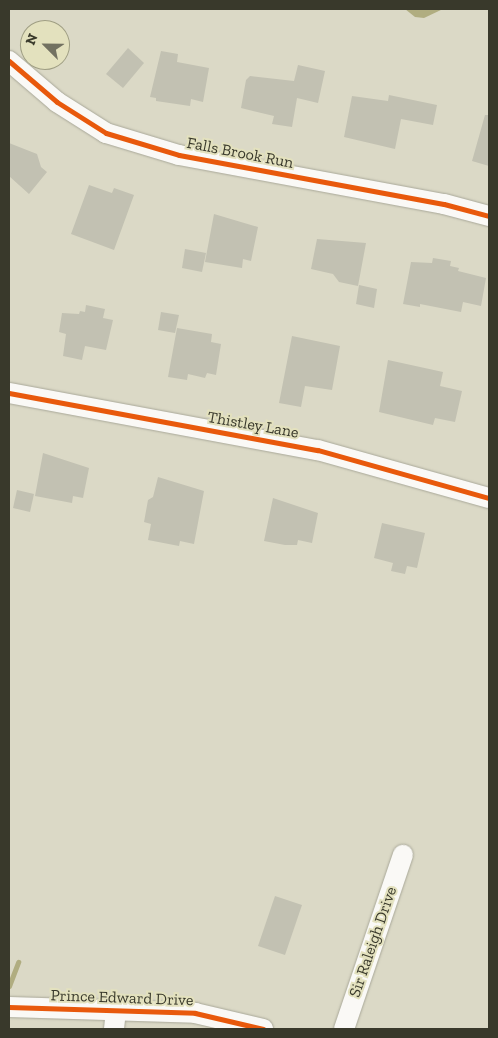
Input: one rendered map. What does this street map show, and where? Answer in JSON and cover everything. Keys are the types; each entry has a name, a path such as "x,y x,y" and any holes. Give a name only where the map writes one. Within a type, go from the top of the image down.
{"street":[{"name":"Falls Brook Run","path":"9,61 57,102 106,133 180,155 444,204 489,216"},
{"name":"Thistley Lane","path":"9,393 318,450 489,498"},
{"name":"Sir Raleigh Drive","path":"344,1029 403,855"},
{"name":"Prince Edward Drive","path":"9,1007 195,1013 240,1026 263,1029"},
{"path":"114,1029 116,1010"}],"shaded area":[{"path":"405,9 443,9 424,18 415,17"}],"building":[{"path":"128,48 144,63 123,88 106,74"},
{"path":"161,51 178,54 177,62 209,68 203,102 191,99 190,106 156,101 156,98 150,97"},
{"path":"298,65 325,71 318,103 297,98 292,127 272,124 274,116 241,108 246,80 250,76 294,81"},
{"path":"389,95 437,105 433,125 401,119 395,149 344,137 352,96 388,101"},
{"path":"485,115 489,115 489,166 472,161"},
{"path":"9,143 37,154 41,167 47,172 29,194 9,176"},
{"path":"89,185 112,193 114,188 134,195 114,250 71,234"},
{"path":"214,214 258,227 251,261 243,259 242,268 205,262"},
{"path":"317,239 366,243 358,286 339,282 333,274 311,269"},
{"path":"185,249 206,253 202,272 182,268"},
{"path":"433,258 451,261 450,266 459,268 458,271 486,278 481,306 463,302 461,312 420,304 420,307 403,304 411,262 432,263"},
{"path":"359,285 377,289 374,308 356,304"},
{"path":"86,305 105,309 103,318 113,320 106,350 85,346 82,360 63,356 66,334 59,332 62,313 79,314 80,311 85,312"},
{"path":"161,312 179,315 175,333 158,330"},
{"path":"177,328 212,334 211,342 221,344 216,375 207,373 205,378 188,374 187,380 168,377"},
{"path":"292,336 340,346 332,390 305,386 301,407 279,403"},
{"path":"388,360 443,372 440,386 462,391 455,422 435,418 433,425 379,412"},
{"path":"43,453 89,468 83,498 73,496 72,503 35,496"},
{"path":"158,477 204,491 194,544 180,541 179,546 148,540 151,524 144,522 148,500 153,497"},
{"path":"17,490 34,494 30,512 13,508"},
{"path":"273,498 318,513 312,543 298,540 297,545 285,545 264,541"},
{"path":"382,523 425,533 417,568 407,566 405,574 391,571 393,563 374,558"},
{"path":"275,896 302,905 285,955 258,946"}],"waterway":[{"path":"9,986 18,962"}],"cycle path":[{"path":"9,61 57,102 106,133 179,155 444,204 489,216"},
{"path":"9,393 318,450 489,498"},
{"path":"9,1007 195,1013 263,1029"}]}
